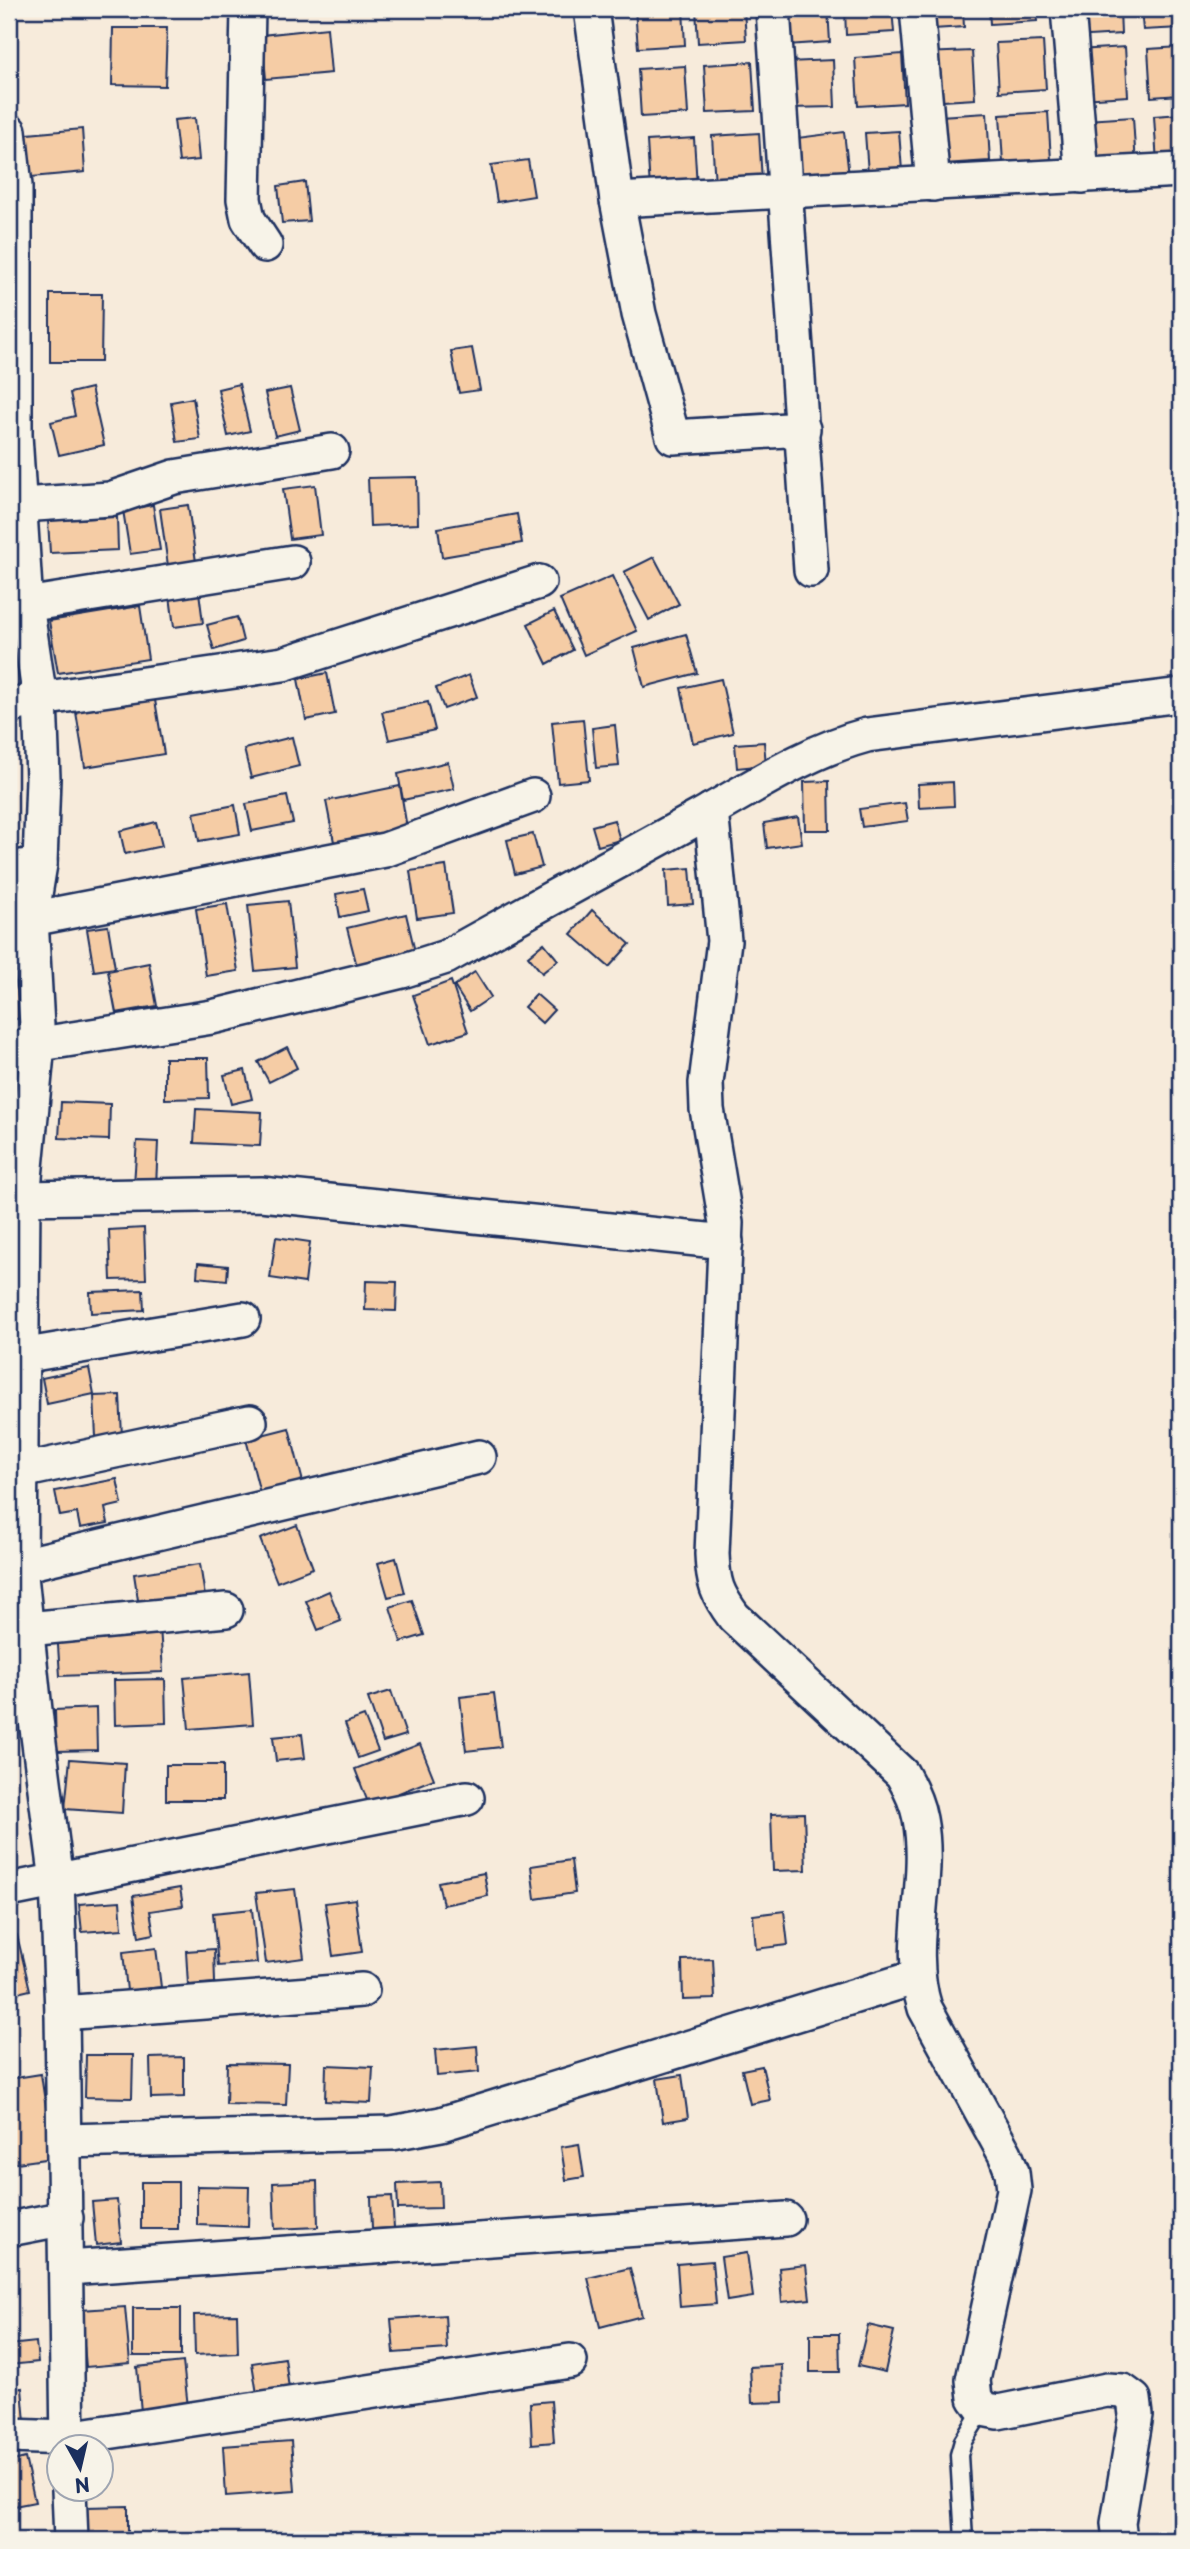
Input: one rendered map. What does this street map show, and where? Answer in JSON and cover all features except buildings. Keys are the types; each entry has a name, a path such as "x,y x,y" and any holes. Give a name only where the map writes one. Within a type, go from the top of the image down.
{"street":[{"path":"248,9 244,199 248,219 265,244"},
{"path":"591,9 617,200 639,314 673,437 803,429"},
{"path":"773,9 811,570"},
{"path":"918,9 933,184"},
{"path":"1068,9 1082,176"},
{"path":"9,131 15,186 12,436 20,505 16,546 26,605 24,703 43,778 24,867 31,919 23,1047 18,1211 21,1471 14,1567 27,1629 22,1723 57,1881 62,2013 68,2434"},
{"path":"617,200 1181,170"},
{"path":"20,505 110,499 174,477 332,451"},
{"path":"26,605 293,562"},
{"path":"24,703 283,664 539,582"},
{"path":"23,1047 212,1017 446,957 822,750 867,735 1181,695"},
{"path":"31,919 385,850 533,796"},
{"path":"711,810 724,941 706,1083 707,1109 724,1205 726,1242 713,1579 720,1598 734,1617 902,1774 914,1796 923,1838 917,1977 925,2008 1005,2154 1012,2172 1014,2190 973,2380 975,2398 983,2409 998,2412 1107,2390 1123,2391 1134,2399 1136,2414 1118,2524 1120,2540"},
{"path":"18,1211 261,1194 726,1242"},
{"path":"20,1356 243,1319"},
{"path":"21,1471 250,1422"},
{"path":"14,1567 480,1457"},
{"path":"27,1629 226,1611"},
{"path":"9,1890 467,1798"},
{"path":"64,2141 392,2133 441,2124 917,1977"},
{"path":"62,2013 362,1990"},
{"path":"9,2229 66,2218"},
{"path":"67,2268 786,2219"},
{"path":"116,2435 570,2361"},
{"path":"9,2436 46,2440"},
{"path":"70,2504 71,2540"}],"lane":[{"path":"964,2540 959,2455 963,2441 983,2409"}]}
